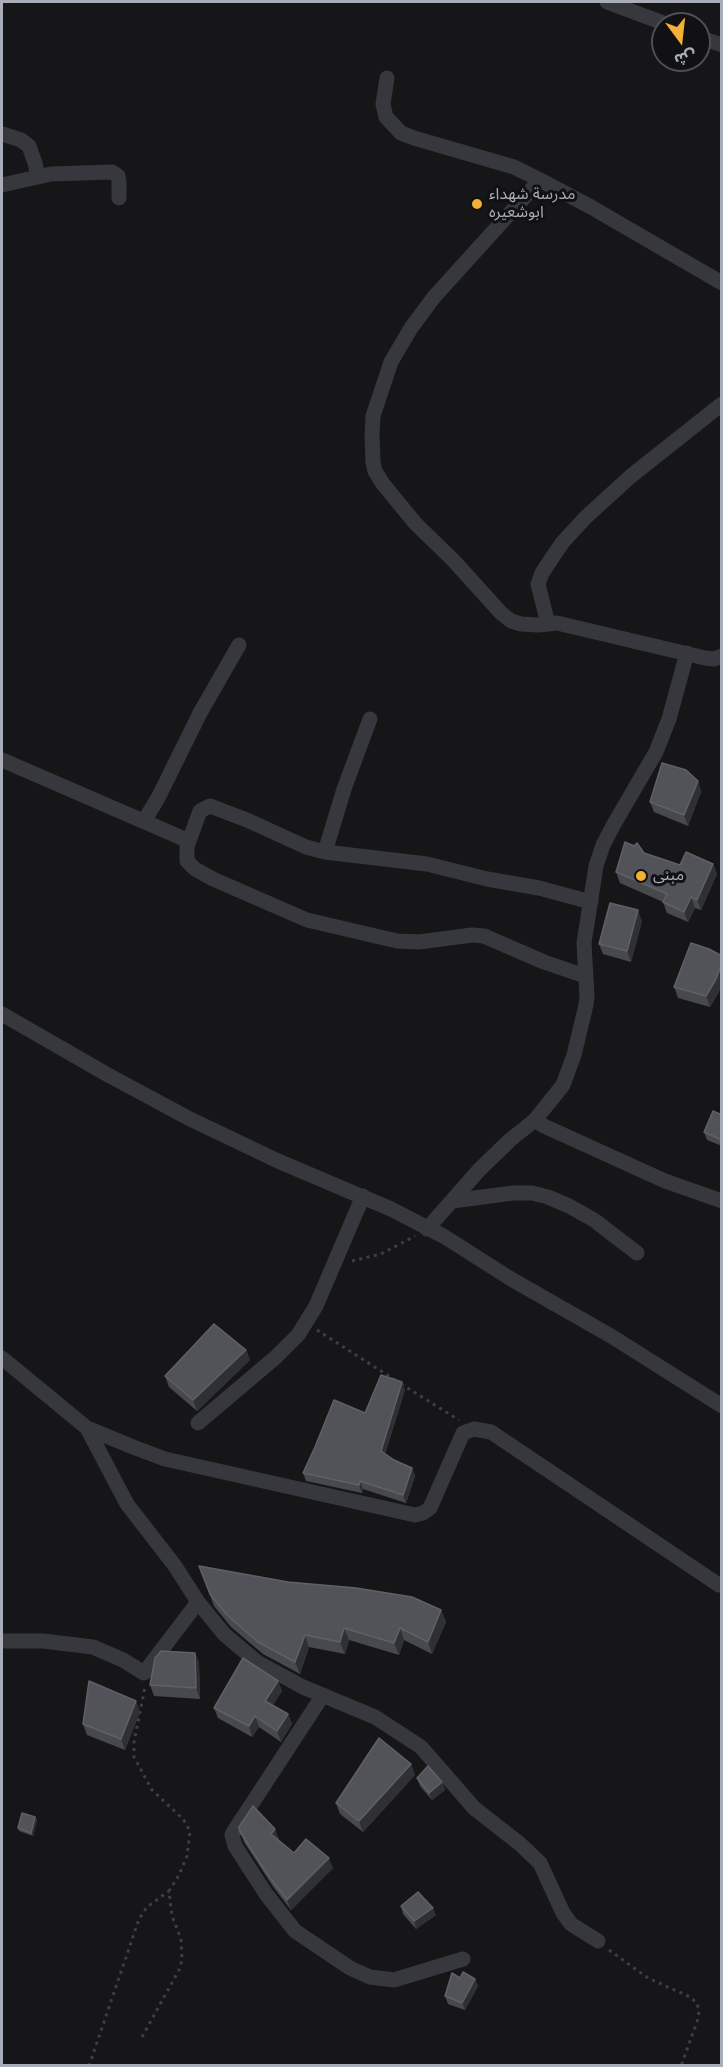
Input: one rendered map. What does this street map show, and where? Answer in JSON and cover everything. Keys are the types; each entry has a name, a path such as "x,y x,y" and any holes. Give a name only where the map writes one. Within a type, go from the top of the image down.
{"street":[{"path":"607,2 651,18"},
{"path":"387,78 383,104 386,117 401,133 514,167 591,207 722,283"},
{"path":"2,134 21,140 29,146 38,177"},
{"path":"2,185 64,173 112,172 118,176 119,198"},
{"path":"540,180 434,297 400,344 391,362 373,416 372,447 375,471 415,523 511,621 521,624 568,625 705,658 714,659 722,656"},
{"path":"548,624 538,584 542,573 562,543 586,517 631,477 722,404"},
{"path":"144,821 158,798 200,713 239,645"},
{"path":"427,1229 497,1152 535,1120 563,1085 574,1055 586,1005 584,944 597,866 603,845 656,752 669,719 687,653"},
{"path":"325,852 369,719"},
{"path":"2,760 189,841"},
{"path":"585,976 544,962 484,936 472,935 419,942 397,941 308,921 195,869 188,861 187,846 200,810 210,806 306,847 325,852 427,864 487,879 539,888 591,902"},
{"path":"2,1014 190,1119 278,1161 363,1196 445,1237 544,1298 611,1335 722,1406"},
{"path":"535,1120 665,1181 722,1201"},
{"path":"452,1201 513,1193 532,1193 548,1197 594,1221 637,1252"},
{"path":"198,1423 276,1357 298,1335 316,1306 363,1196"},
{"path":"2,1359 87,1428 165,1459 415,1515 430,1508 463,1433 474,1429 491,1432 718,1585 722,1585"},
{"path":"87,1428 127,1504 224,1634 257,1662 273,1672 375,1717 421,1746 474,1808 540,1863 563,1913 571,1923 598,1941"},
{"path":"2,1641 43,1641 93,1647 123,1660 144,1673 198,1602"},
{"path":"323,1695 234,1830 232,1835 235,1846 266,1894 295,1931 350,1968 370,1977 394,1980 463,1959"}],"path":[{"path":"348,1264 354,1260 381,1254 427,1229"},
{"path":"306,1323 468,1426"},
{"path":"89,2066 139,1918 147,1907 169,1892 187,1856 189,1831 183,1819 152,1790 134,1757 134,1742 146,1682 144,1673"},
{"path":"142,2037 179,1970 182,1960 181,1938 172,1916 169,1892"},
{"path":"598,1941 648,1978 690,1997 697,2003 698,2019 681,2066"}],"building":[{"path":"662,763 686,770 698,781 684,815 650,802"},
{"path":"625,842 634,846 637,843 644,853 680,865 686,852 713,864 697,900 691,897 684,912 663,902 667,894 616,872"},
{"path":"610,903 638,910 627,951 599,944"},
{"path":"691,943 722,956 716,979 706,996 674,987"},
{"path":"713,1111 722,1115 722,1140 704,1132"},
{"path":"214,1324 246,1350 193,1400 165,1376"},
{"path":"381,1375 402,1382 381,1451 412,1468 403,1495 360,1481 359,1485 303,1473 334,1400 365,1413"},
{"path":"199,1566 288,1582 356,1588 412,1597 441,1610 428,1642 400,1628 394,1643 344,1628 340,1642 305,1635 295,1662 258,1642 227,1615 210,1594"},
{"path":"161,1651 195,1653 196,1688 150,1685 155,1658"},
{"path":"243,1658 278,1681 265,1701 288,1714 277,1731 255,1716 249,1726 214,1708"},
{"path":"89,1681 136,1701 121,1739 83,1724"},
{"path":"379,1738 411,1764 359,1821 336,1803"},
{"path":"428,1766 442,1782 429,1793 417,1778"},
{"path":"253,1806 275,1829 271,1834 294,1853 306,1839 329,1858 287,1900 240,1832 239,1827"},
{"path":"22,1813 35,1817 31,1833 18,1828"},
{"path":"418,1892 433,1908 414,1921 401,1906"},
{"path":"463,1972 475,1979 462,2003 445,1996 452,1973 460,1978"}],"place":[{"name":"مدرسة شهداء ابوشعيره","path":"477,204"},
{"name":"مبنى","path":"641,876"}]}
